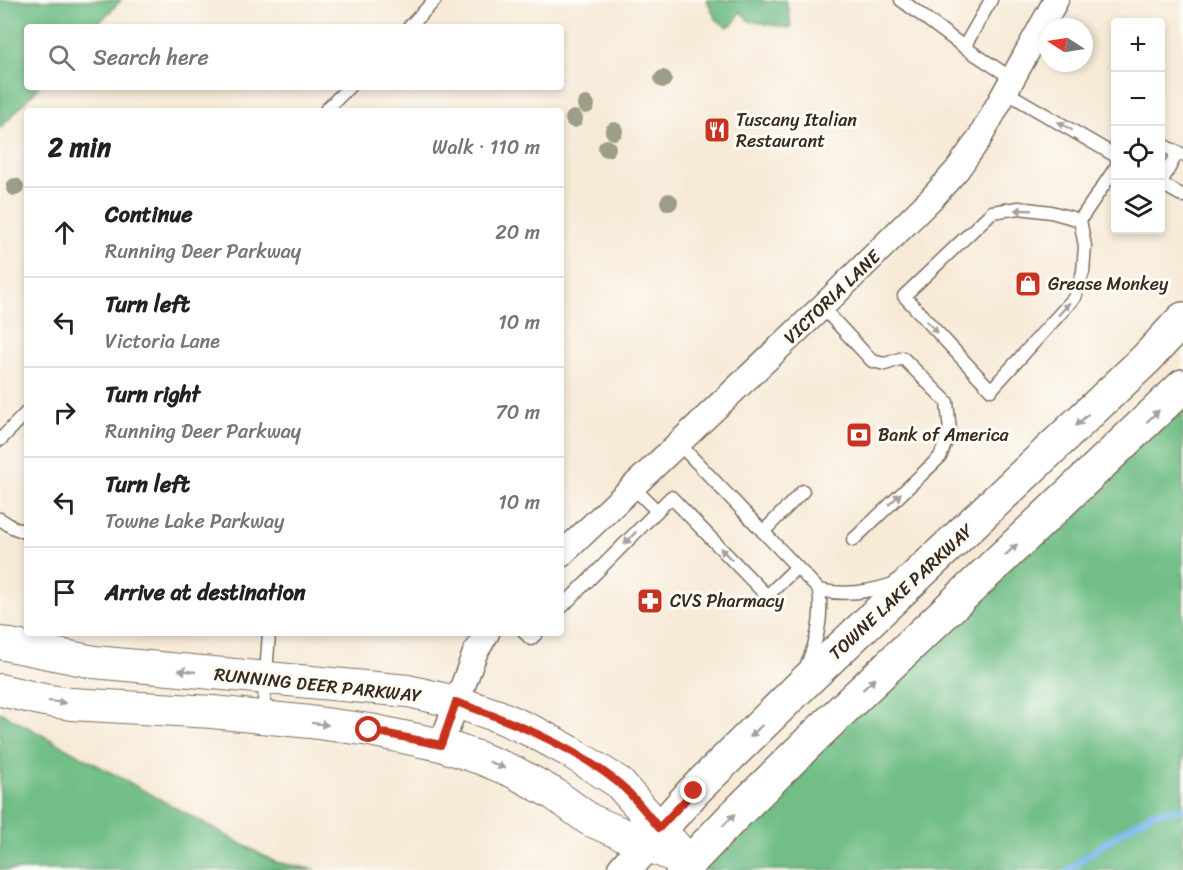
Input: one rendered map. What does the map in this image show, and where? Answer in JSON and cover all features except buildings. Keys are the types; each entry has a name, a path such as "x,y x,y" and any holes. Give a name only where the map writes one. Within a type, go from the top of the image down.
{"main road":[{"name":"TOWNE LAKE PARKWAY","path":"624,870 694,791 1146,359 1183,320"},
{"path":"685,866 815,736 1183,386"}],"street":[{"name":"VICTORIA LANE","path":"564,552 822,307 932,198 957,170 979,139 1056,0"},
{"path":"441,745 475,653 484,636"},
{"name":"RUNNING DEER PARKWAY","path":"0,643 94,662 408,691 456,702 526,729 569,750 618,782 652,836 685,866"},
{"name":"RUNNING DEER PARKWAY","path":"0,690 72,704 262,717 369,730 441,745 514,772 554,795 590,820 652,836"}],"lane":[{"path":"411,24 435,0"},
{"path":"901,0 1010,85 1111,153"},
{"path":"964,47 991,0"},
{"path":"328,108 346,90"},
{"path":"1163,180 1180,154 1165,146"},
{"path":"1080,220 1051,212 1019,208 992,212 904,296 991,390 1075,297 1083,272 1085,246 1080,220 1111,174"},
{"path":"1165,185 1183,196"},
{"path":"822,307 872,361 885,364 903,358 946,402 950,431 940,457 853,540"},
{"path":"0,440 24,415"},
{"path":"679,444 819,590 844,593 873,590 920,575"},
{"path":"633,487 657,511"},
{"path":"763,532 803,491"},
{"path":"564,605 671,497 767,596 797,567"},
{"path":"0,519 24,532"},
{"path":"798,690 819,631 821,617 819,590"},
{"path":"262,717 269,636"}],"green space":[{"path":"0,0 121,0 98,24 24,24 24,90 36,90 0,128"},
{"path":"707,0 763,0 765,2 785,0 791,28 749,21 740,11 734,23 727,27 716,19"},
{"path":"1183,395 1183,870 691,870"},
{"path":"0,712 275,862 315,870 0,870"}],"waterway":[{"path":"1068,870 1116,835 1154,812 1183,809"}],"place":[{"name":"Tuscany Italian Restaurant","path":"717,130"},
{"name":"Grease Monkey","path":"1028,284"},
{"name":"Bank of America","path":"859,435"},
{"name":"CVS Pharmacy","path":"650,601"}],"route":[{"path":"369,730 441,745 456,702 498,716 569,750 618,782 659,828 694,791"}]}
